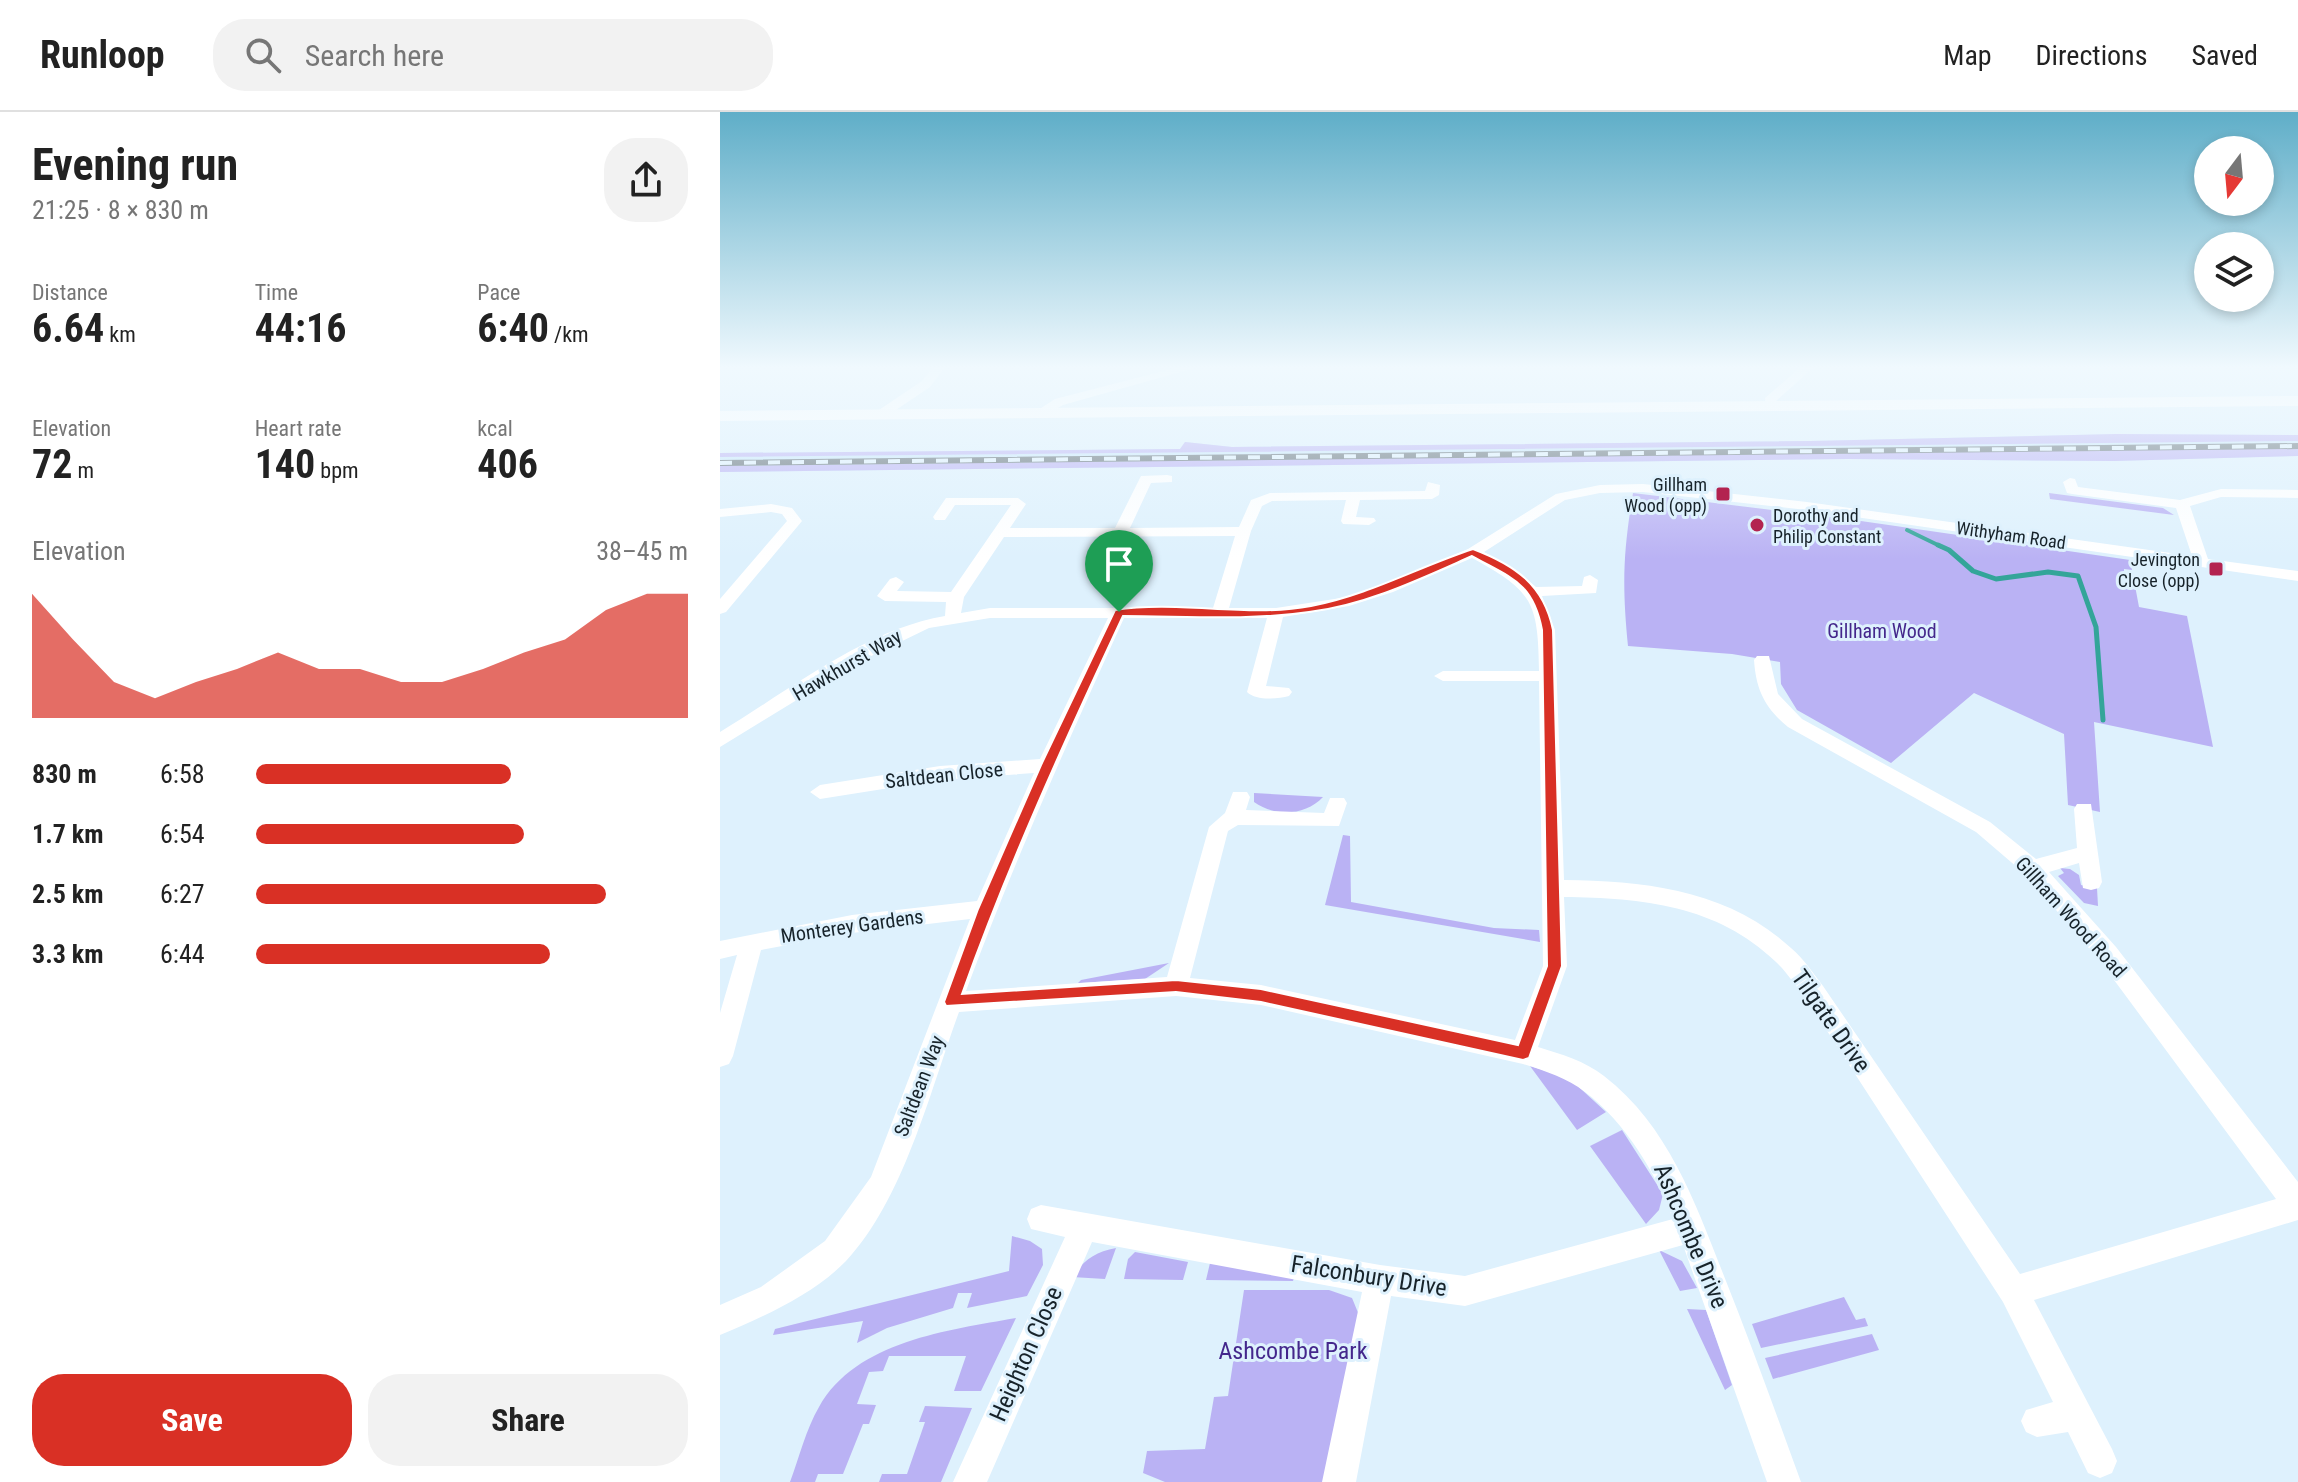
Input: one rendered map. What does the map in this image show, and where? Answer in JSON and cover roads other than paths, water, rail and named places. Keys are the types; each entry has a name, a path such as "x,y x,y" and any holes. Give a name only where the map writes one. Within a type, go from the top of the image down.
{"street":[{"path":"1120,532 1146,479 1167,479"},
{"path":"2070,482 2072,490 2182,505 2198,496 2210,494 2298,494"},
{"path":"1220,612 1244,531 1256,503 1270,497 1432,495 1433,485"},
{"name":"Hawkhurst Way","path":"722,737 898,634 953,618 990,613 1276,613 1343,603 1387,589 1473,552 1545,505 1579,492 1622,487 1723,496"},
{"path":"1354,496 1348,521 1369,521"},
{"name":"Withyham Road","path":"1723,496 2298,576"},
{"path":"940,517 951,501 1013,501 1019,504 956,597 952,606 953,618"},
{"path":"2182,505 2202,562"},
{"path":"720,513 771,508 787,511 795,521 720,609"},
{"path":"1002,533 1244,531"},
{"path":"1473,552 1534,592 1543,609 1547,630 1555,966 1523,1053"},
{"path":"1534,592 1590,590 1590,580"},
{"path":"896,582 885,596 956,597"},
{"name":"Saltdean Way","path":"720,1320 772,1298 835,1251 882,1185 985,909 1047,765 1119,612"},
{"path":"1276,613 1256,692 1283,692"},
{"name":"Gillham Wood Road","path":"1763,660 1764,687 1786,717 1806,731 1983,827 2033,868 2108,954 2298,1206 2014,1291"},
{"path":"1442,698 1444,670 1549,676"},
{"name":"Saltdean Close","path":"820,792 840,797 940,773 1047,765"},
{"path":"1176,986 1219,827 1237,807 1332,821 1337,803"},
{"path":"2084,809 2091,882"},
{"path":"2033,868 2088,853"},
{"name":"Tilgate Drive","path":"1555,888 1664,893 1702,905 1750,928 1784,955 1815,993 2014,1291 2100,1461"},
{"name":"Monterey Gardens","path":"720,950 873,919 985,909"},
{"path":"720,1056 752,942"},
{"name":"Ashcombe Drive","path":"951,1002 1176,986 1261,995 1523,1053 1568,1068 1595,1084 1627,1116 1656,1155 1692,1228 1784,1482"},
{"name":"Falconbury Drive","path":"1041,1219 1380,1280 1465,1291 1692,1228"},
{"name":"Heighton Close","path":"970,1482 1084,1227"},
{"path":"1339,1482 1380,1280"},
{"path":"2037,1421 2076,1414"}],"waterway":[{"path":"1907,530 1942,547"},
{"path":"1938,545 1949,550 1973,571 1996,579 2048,572 2078,576 2096,627 2103,720"}],"railway":[{"path":"720,463 2298,446"}],"place":[{"name":"Gillham Wood (opp)","path":"1723,494"},
{"name":"Dorothy and Philip Constant","path":"1757,525"},
{"name":"Jevington Close (opp)","path":"2216,569"}],"park label":[{"name":"Gillham Wood","path":"1882,631"},
{"name":"Ashcombe Park","path":"1293,1351"}]}
